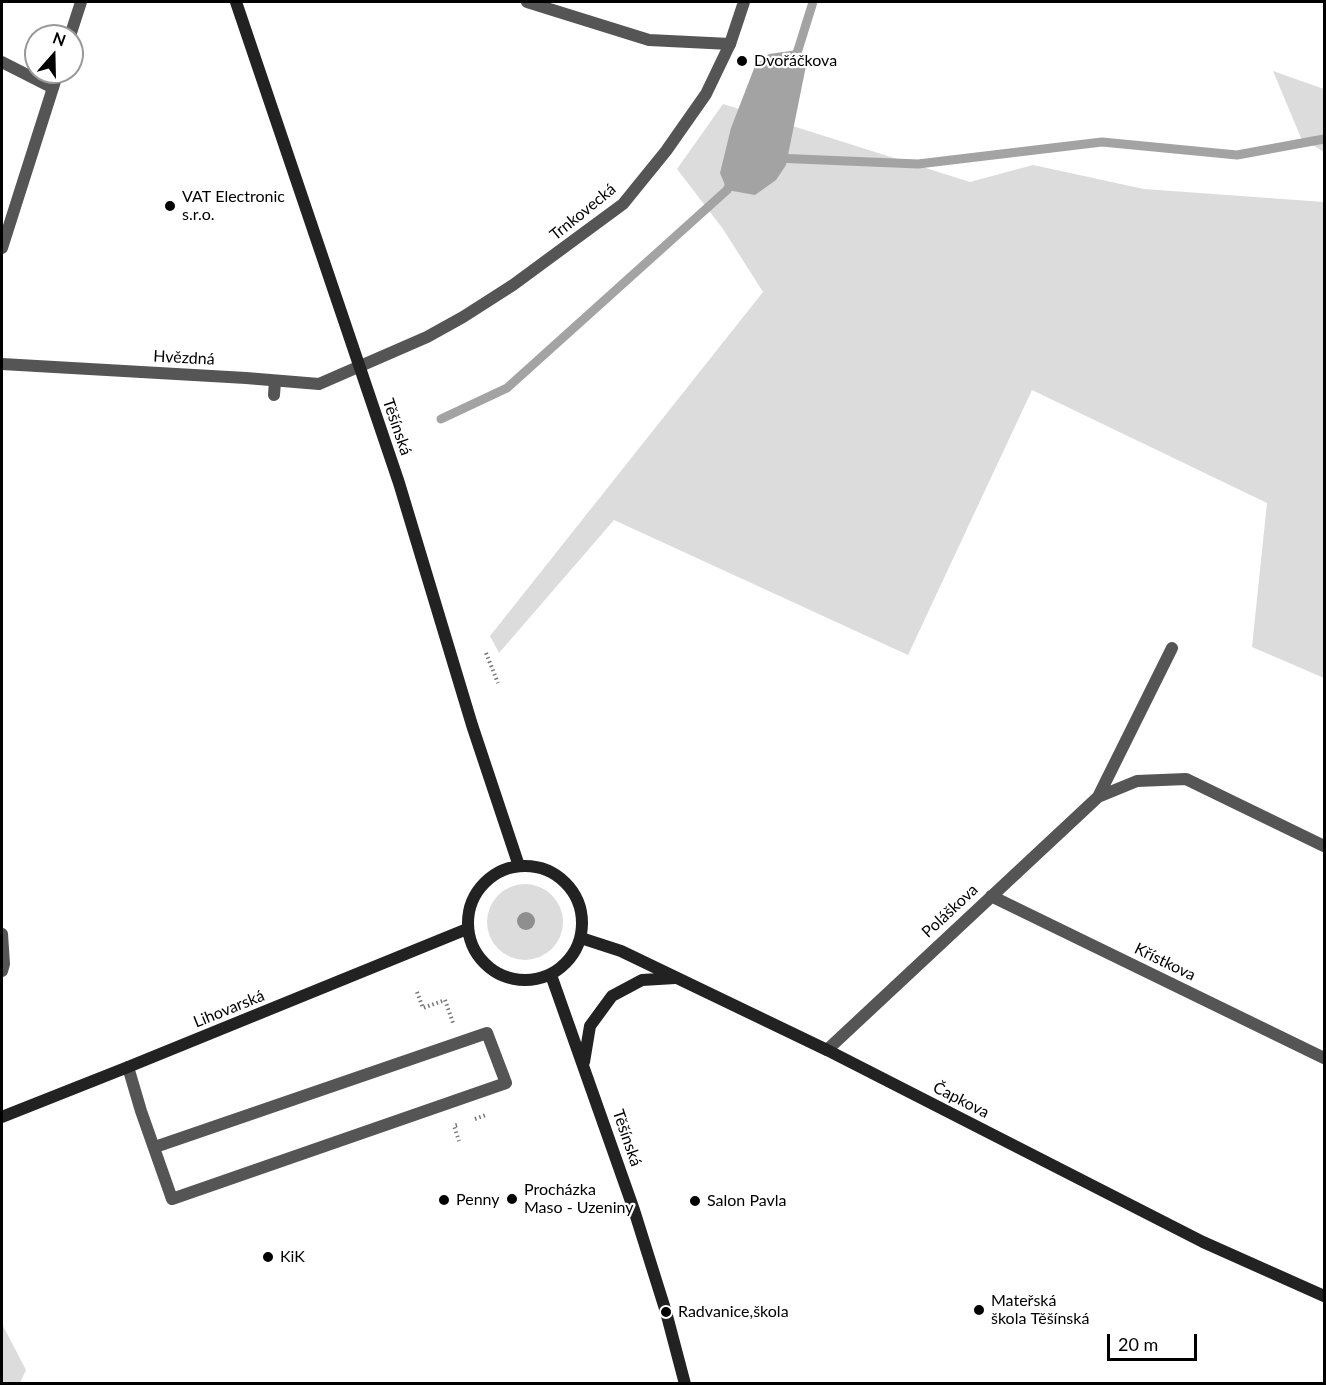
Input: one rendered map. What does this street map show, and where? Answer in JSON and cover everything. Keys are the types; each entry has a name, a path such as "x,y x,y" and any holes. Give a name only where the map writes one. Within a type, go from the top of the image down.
{"main road":[{"name":"Těšínská","path":"236,2 399,483 472,725 519,866"},
{"path":"519,866 537,867 555,874 568,886 578,902 582,920 580,938 574,953 551,975 534,981 515,980 497,974 477,955 467,929 468,911 475,894 486,880 501,871 519,866"},
{"name":"Lihovarská","path":"2,1117 467,929"},
{"name":"Čapkova","path":"580,938 621,951 827,1050 1203,1242 1324,1296"},
{"name":"Těšínská","path":"551,975 584,1064 666,1312 685,1383"},
{"path":"584,1064 590,1026 612,996 642,980 677,978"}],"street":[{"path":"74,24 81,2"},
{"path":"527,2 649,40 730,44"},
{"name":"Trnkovecká","path":"360,367 427,337 463,317 550,259 623,204 666,151 706,94 730,44 744,2"},
{"path":"2,62 53,88"},
{"path":"2,248 54,84"},
{"name":"Hvězdná","path":"2,364 319,384 360,367"},
{"path":"274,395 275,381"},
{"name":"Poláškova","path":"1098,797 1172,648"},
{"name":"Poláškova","path":"827,1050 1098,797 1137,781 1186,778 1324,846"},
{"name":"Křístkova","path":"991,896 1324,1058"},
{"path":"2,934 4,964 2,971"},
{"path":"128,1067 172,1199 506,1083 487,1033 155,1147"}],"path":[{"path":"486,652 498,683"},
{"path":"417,992 423,1008 445,1000 454,1025"},
{"path":"459,1141 454,1126 486,1115"}],"shaded area":[{"path":"798,50 807,61 786,165 776,180 755,195 727,190 720,173 731,128 755,66 769,54"},
{"path":"1273,71 1324,89 1324,152 1301,138"},
{"path":"723,104 970,182 1033,165 1144,189 1324,202 1324,678 1252,647 1267,503 1032,390 908,655 614,520 499,653 490,636 763,292 723,229 677,169"},
{"path":"518,884 532,884 546,890 557,901 563,915 560,937 552,949 532,960 518,960 504,954 493,943 487,929 487,915 493,901 504,890"},
{"path":"2,1324 26,1370 20,1383 2,1383"}],"waterway":[{"path":"794,59 813,2"},
{"path":"775,158 918,164 1102,142 1237,155 1324,139"},
{"path":"441,419 507,388 727,190 732,180"}],"place":[{"name":"Dvořáčkova","path":"742,61"},
{"name":"VAT Electronic s.r.o.","path":"170,206"},
{"name":"Procházka Maso - Uzeniny","path":"512,1199"},
{"name":"Penny","path":"444,1200"},
{"name":"Salon Pavla","path":"695,1201"},
{"name":"KiK","path":"268,1257"},
{"name":"Mateřská škola Těšínská","path":"979,1310"},
{"name":"Radvanice,škola","path":"666,1312"}]}
